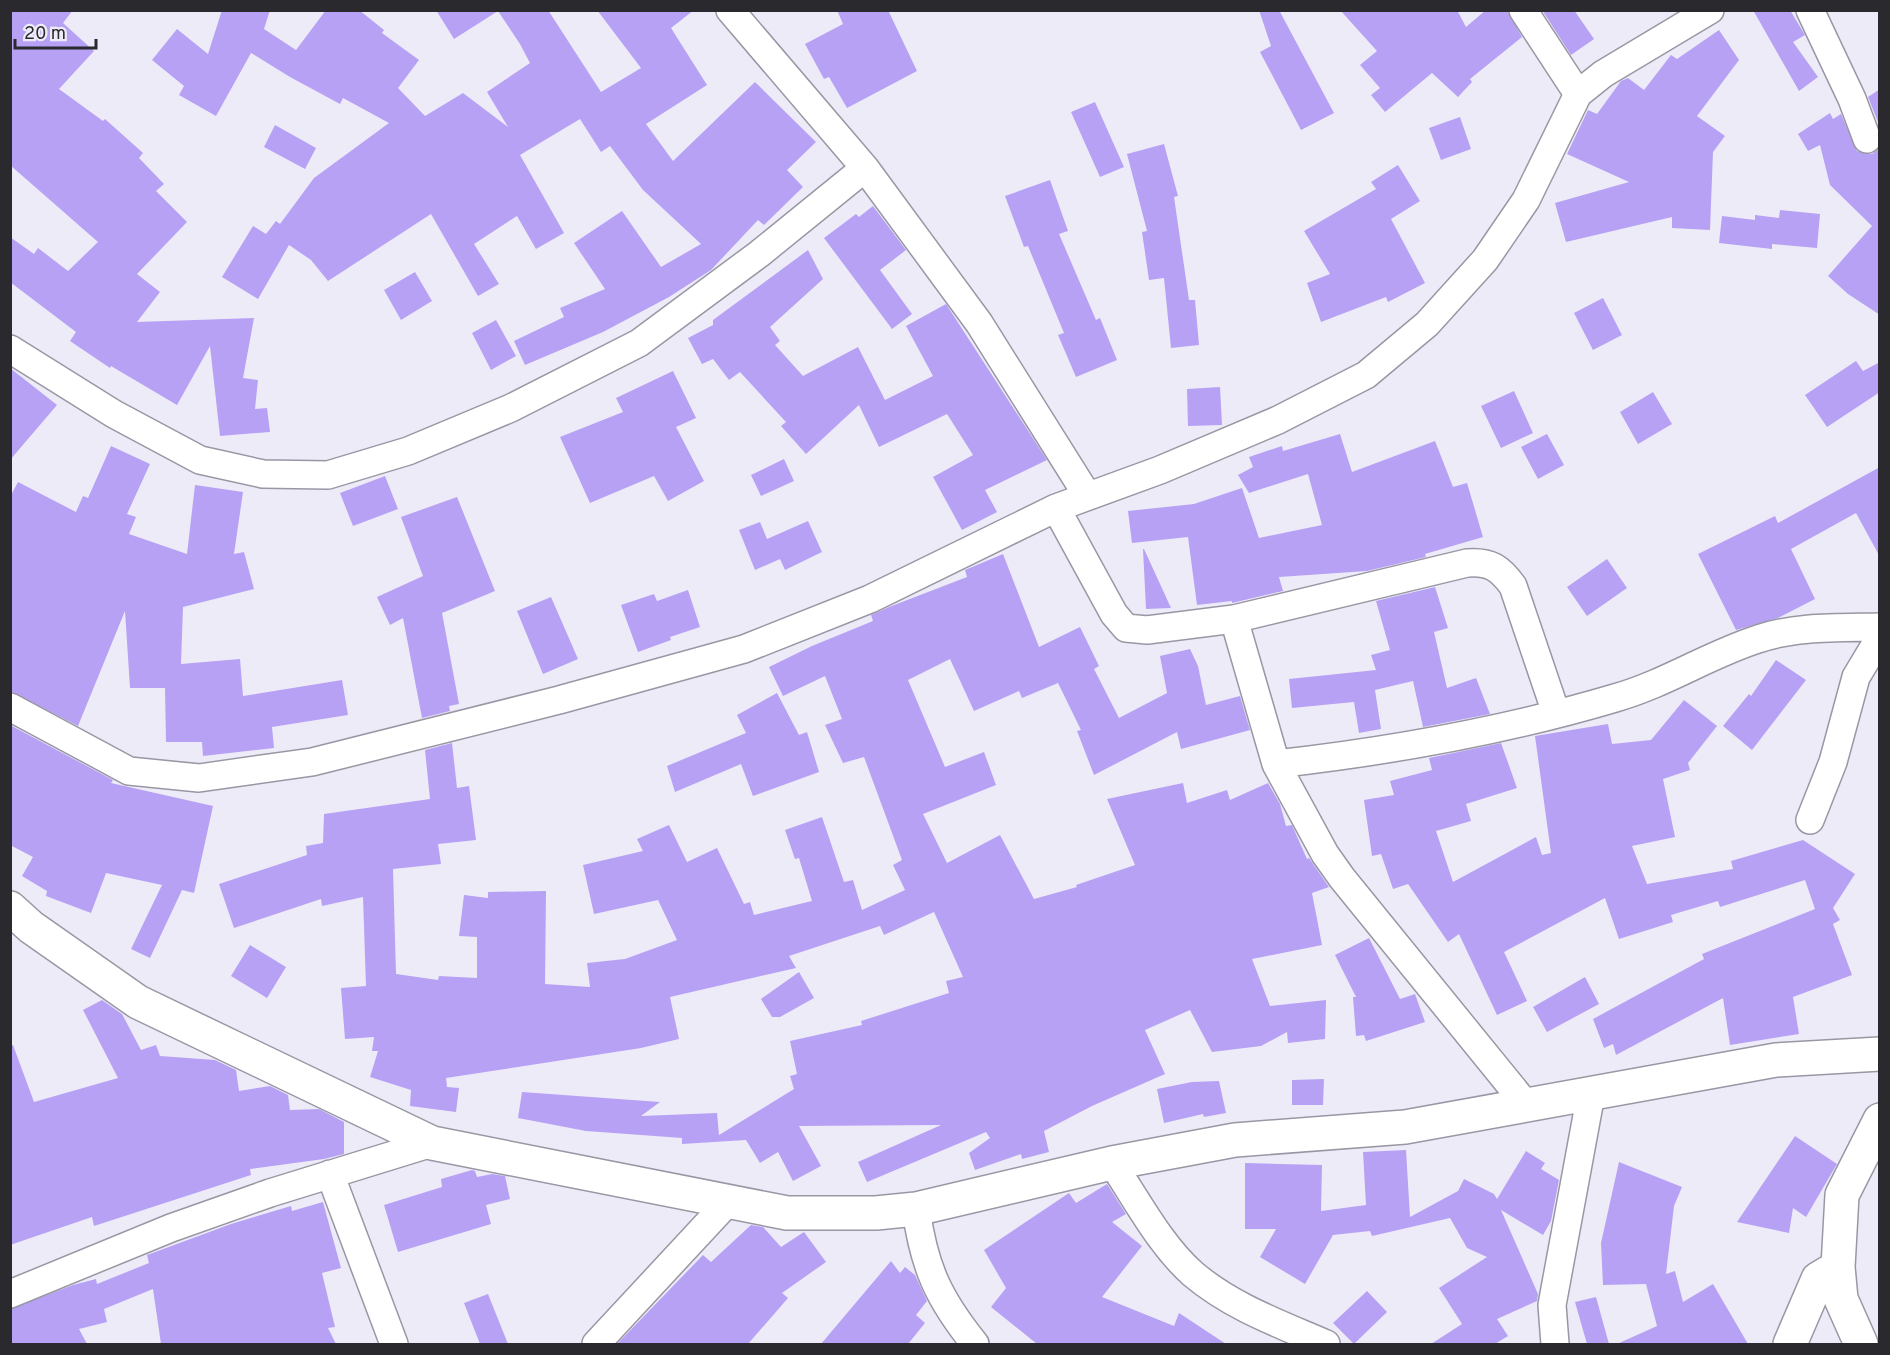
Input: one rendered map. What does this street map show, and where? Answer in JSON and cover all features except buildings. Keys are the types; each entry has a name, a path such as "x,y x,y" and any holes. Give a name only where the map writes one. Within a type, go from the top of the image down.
{"street":[{"path":"730,10 865,168 979,323 1087,495"},
{"path":"1523,10 1578,94"},
{"path":"10,707 129,771 199,778 312,762 559,700 744,649 870,599 1056,508 1160,470 1278,420 1366,375 1427,324 1485,260 1526,200 1578,94 1603,74 1710,10"},
{"path":"1810,10 1852,99 1867,139"},
{"path":"10,349 114,414 200,460 263,474 328,475 408,451 501,412 639,343 759,255 865,168"},
{"path":"1056,508 1114,614 1126,628 1147,630 1234,620 1467,563 1485,562 1502,571 1513,586 1556,713"},
{"path":"1234,620 1276,764 1326,854 1342,878 1528,1107"},
{"path":"1276,764 1373,753 1456,738 1556,713 1662,683 1720,654 1760,638 1791,633 1880,627"},
{"path":"1810,820 1833,762 1856,677 1880,637"},
{"path":"10,908 31,927 138,1002 432,1143 787,1213 826,1215 916,1209 1112,1163 1235,1140 1405,1127 1528,1107 1776,1060 1880,1054"},
{"path":"1555,1344 1552,1305 1591,1094"},
{"path":"1861,1344 1841,1299 1838,1268 1842,1195 1880,1120"},
{"path":"10,1294 171,1228 330,1174 432,1143"},
{"path":"1112,1163 1172,1252 1194,1274 1259,1316 1326,1344"},
{"path":"330,1174 394,1344"},
{"path":"596,1344 727,1203"},
{"path":"916,1209 921,1248 931,1278 975,1344"},
{"path":"1790,1344 1818,1279 1838,1268"}]}
